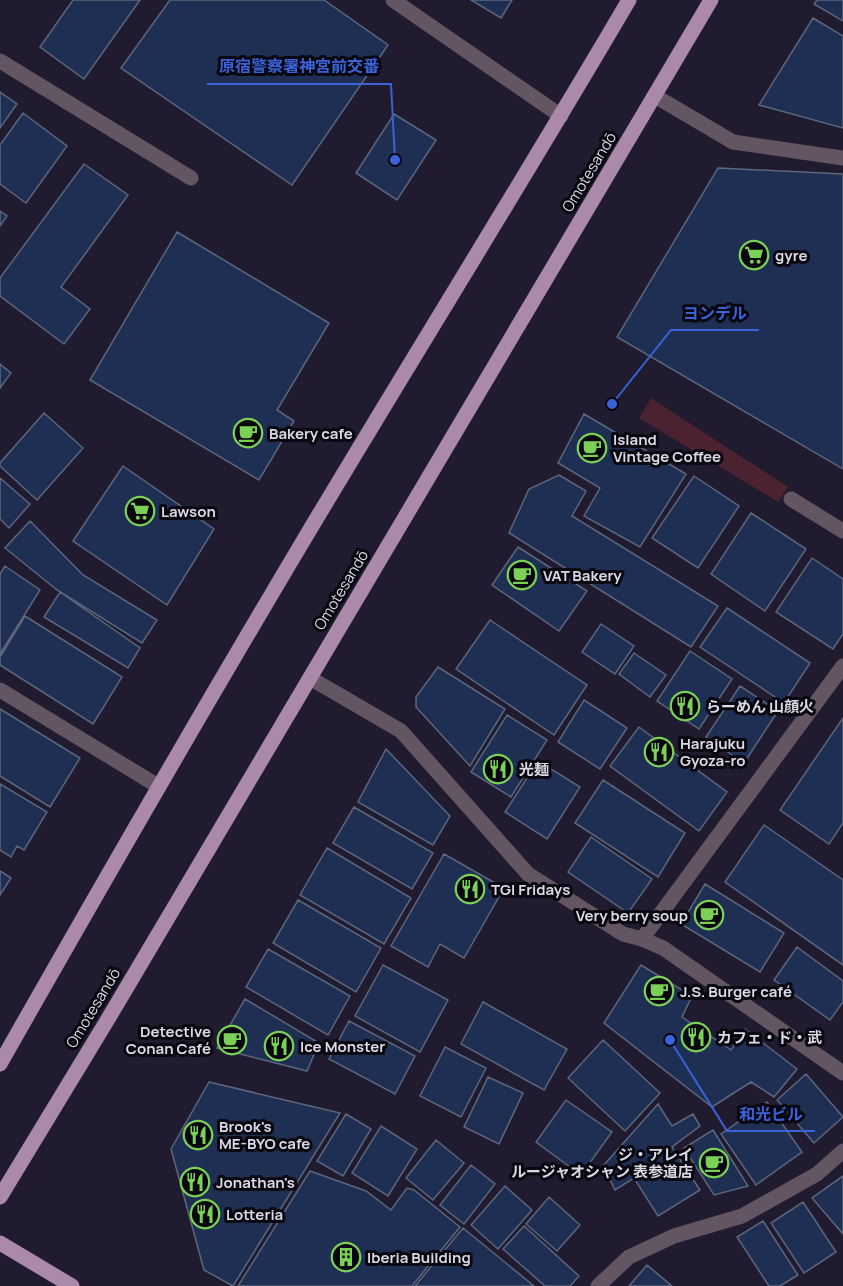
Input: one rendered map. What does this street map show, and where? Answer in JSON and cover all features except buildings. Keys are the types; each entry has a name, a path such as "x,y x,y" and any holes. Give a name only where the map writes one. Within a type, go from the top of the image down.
{"main road":[{"path":"0,1064 158,786 629,0"},
{"name":"Omotesandō","path":"0,1197 711,0"},
{"path":"0,1243 72,1286"}],"street":[{"path":"393,0 561,116"},
{"path":"0,61 191,178"},
{"path":"655,96 733,142 843,158"},
{"path":"790,499 843,531"},
{"path":"642,939 843,666"},
{"path":"310,678 401,731 528,874 623,934 663,948 843,1073"},
{"path":"0,690 158,786"},
{"path":"598,1286 629,1257 674,1236 742,1216 817,1174 843,1151"}],"shaded area":[{"path":"651,398 788,487 778,502 639,418"}],"place":[{"name":"原宿警察署神宮前交番","path":"395,160"},
{"name":"gyre","path":"754,255"},
{"name":"ヨンデル","path":"612,404"},
{"name":"Bakery cafe","path":"248,433"},
{"name":"Island Vintage Coffee","path":"592,448"},
{"name":"Lawson","path":"140,511"},
{"name":"VAT Bakery","path":"522,575"},
{"name":"らーめん 山顔火","path":"685,706"},
{"name":"Harajuku Gyoza-ro","path":"659,752"},
{"name":"光麺","path":"498,769"},
{"name":"TGI Fridays","path":"470,889"},
{"name":"Very berry soup","path":"709,915"},
{"name":"J.S. Burger café","path":"659,991"},
{"name":"カフェ・ド・武","path":"696,1037"},
{"name":"Detective Conan Café","path":"232,1040"},
{"name":"和光ビル","path":"670,1040"},
{"name":"Ice Monster","path":"279,1046"},
{"name":"Brook's ME-BYO cafe","path":"198,1135"},
{"name":"ジ・アレイ ルージャオシャン 表参道店","path":"714,1163"},
{"name":"Jonathan's","path":"195,1182"},
{"name":"Lotteria","path":"205,1214"},
{"name":"Iberia Building","path":"346,1257"}]}
